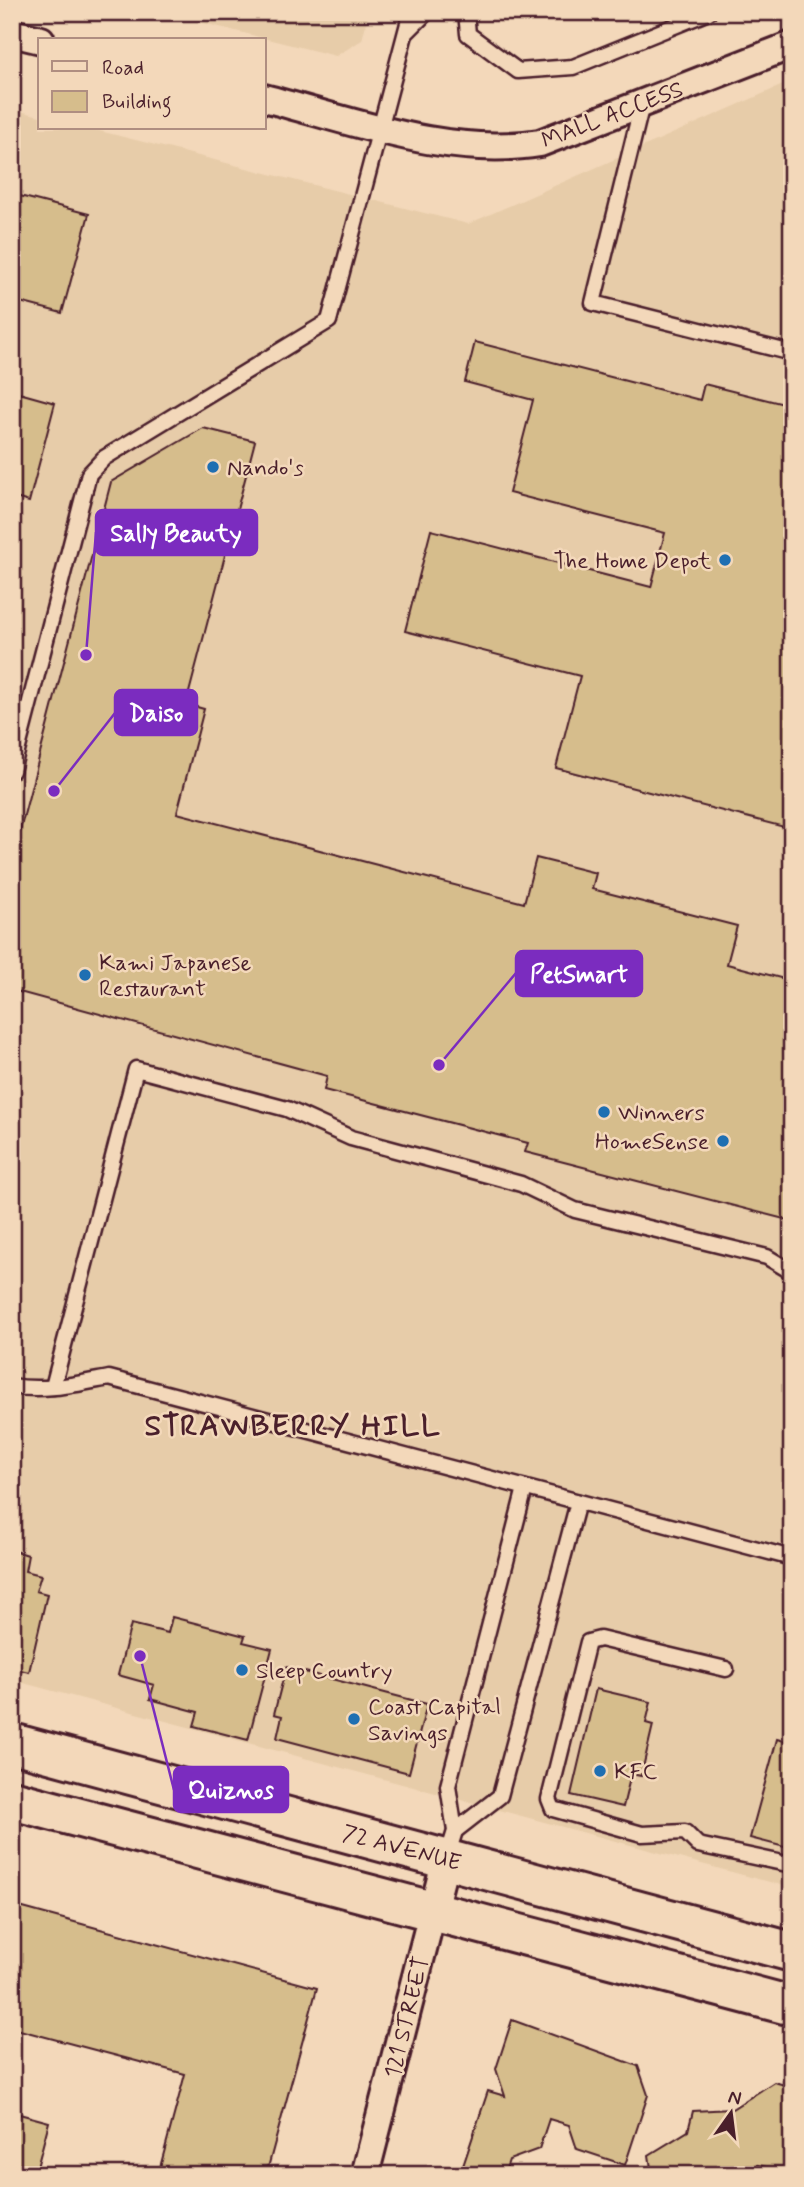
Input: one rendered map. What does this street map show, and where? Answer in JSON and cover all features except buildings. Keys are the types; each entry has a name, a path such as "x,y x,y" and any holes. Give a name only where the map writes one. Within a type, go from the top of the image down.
{"main road":[{"name":"72 AVENUE","path":"12,1743 450,1845 792,1952"},
{"path":"12,1800 792,2006"}],"street":[{"path":"12,33 38,39"},
{"name":"MALL ACCESS","path":"266,99 453,146 511,148 540,143 792,45"},
{"name":"121 STREET","path":"365,2175 450,1845"}],"lane":[{"path":"12,771 89,474 104,457 329,321 411,12"},
{"path":"405,34 427,12"},
{"path":"466,12 468,34 518,71 573,67 709,12"},
{"path":"642,104 593,303 792,353"},
{"path":"53,1387 136,1069 287,1110 351,1138 521,1184 575,1210 767,1257 792,1272"},
{"path":"12,1386 27,1389 53,1387 108,1378 792,1558"},
{"path":"450,1845 448,1786 525,1488"},
{"path":"450,1845 500,1796 578,1502"},
{"path":"726,1669 600,1639 588,1642 549,1799 553,1809 642,1834 685,1832 698,1845 792,1865"}],"shaded area":[{"path":"159,12 369,12 362,40 336,56"},
{"path":"792,81 792,1888 12,1680 12,109 38,116 38,130 96,130 468,224"}],"place":[{"name":"Nando's","path":"213,467"},
{"name":"The Home Depot","path":"725,560"},
{"name":"Sally Beauty","path":"86,655"},
{"name":"Daiso","path":"54,791"},
{"name":"Kami Japanese Restaurant","path":"85,975"},
{"name":"PetSmart","path":"439,1065"},
{"name":"Winners","path":"604,1112"},
{"name":"HomeSense","path":"723,1141"},
{"name":"Quiznos","path":"140,1656"},
{"name":"Sleep Country","path":"242,1670"},
{"name":"Coast Capital Savings","path":"354,1719"},
{"name":"KFC","path":"600,1771"}],"district":[{"name":"STRAWBERRY HILL","path":"293,1425"}]}
